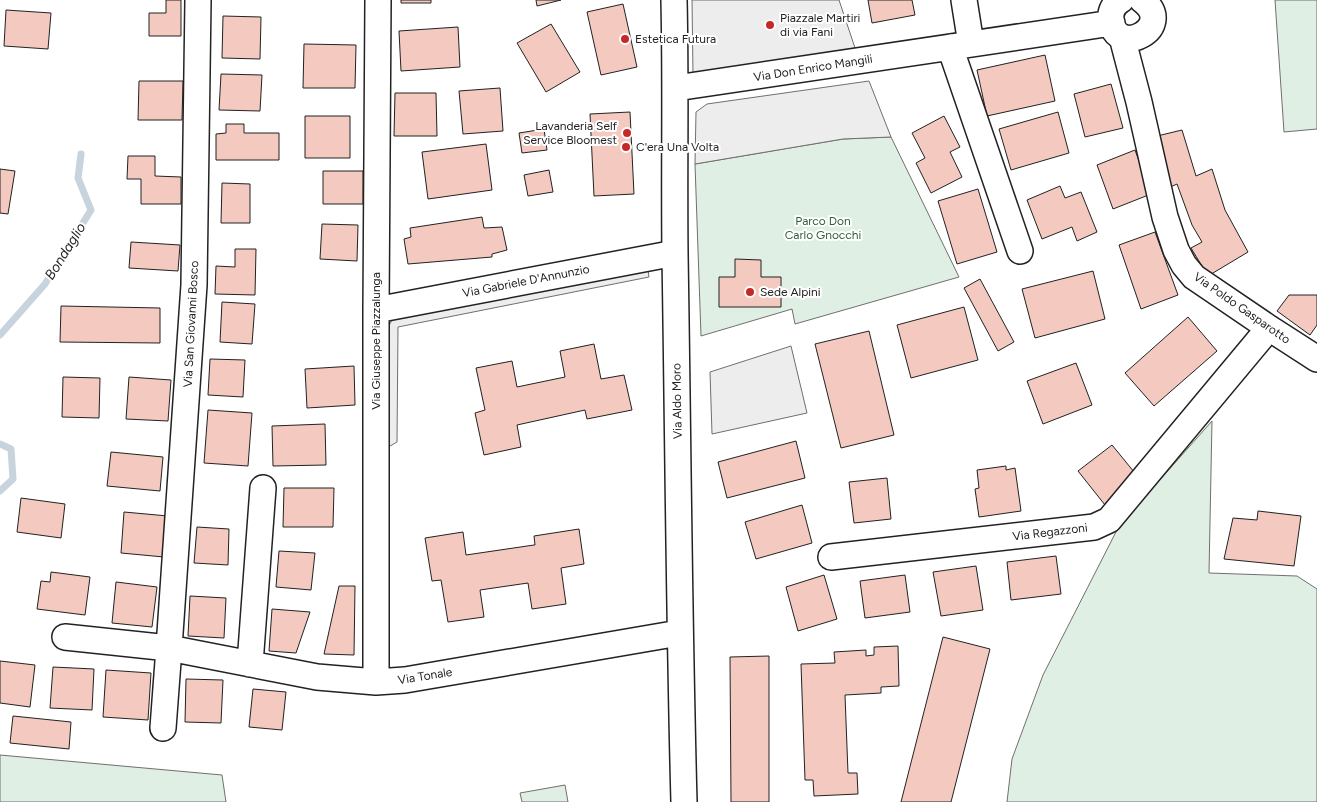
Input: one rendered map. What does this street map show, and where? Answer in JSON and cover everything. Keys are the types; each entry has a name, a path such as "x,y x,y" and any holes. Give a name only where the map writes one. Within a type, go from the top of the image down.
{"street":[{"name":"Via San Giovanni Bosco","path":"163,728 194,284 198,0"},
{"name":"Via Giuseppe Piazzalunga","path":"376,682 378,0"},
{"name":"Via Aldo Moro","path":"674,0 679,633 684,802"},
{"path":"964,0 961,46 1020,251"},
{"name":"Via Poldo Gasparotto","path":"1140,102 1148,32 1152,19 1152,12 1149,6 1142,0"},
{"name":"Via Don Enrico Mangili","path":"676,88 961,46 1115,14 1136,38 1148,32"},
{"name":"Via Poldo Gasparotto","path":"1115,14 1140,102 1165,217 1176,250 1184,265 1194,277 1317,359"},
{"name":"Via Gabriele D'Annunzio","path":"376,310 675,253"},
{"name":"Via Regazzoni","path":"830,558 1094,527 1109,520 1269,328"},
{"path":"250,664 263,488"},
{"name":"Via Tonale","path":"170,648 317,677 376,682 405,680 679,633"},
{"path":"65,637 170,648"}],"green space":[{"path":"1275,0 1317,0 1317,129 1284,132"},
{"name":"Parco Don Carlo Gnocchi","path":"891,137 959,277 795,324 792,309 701,336 695,164 843,139"},
{"path":"1212,421 1209,573 1297,576 1317,589 1317,802 1007,802 1012,759 1043,675 1119,526"},
{"path":"0,755 222,775 226,802 0,802"},
{"path":"565,785 568,802 522,802 520,793"}],"shaded area":[{"name":"Piazzale Martiri di via Fani","path":"692,0 839,0 856,51 693,75"},
{"path":"869,81 891,137 843,139 695,164 696,112 707,104"},
{"path":"648,270 649,277 398,327 397,442 385,449 386,331 392,320"},
{"path":"791,346 807,413 712,434 710,372"}],"building":[{"path":"166,0 181,0 181,36 149,36 149,13 166,13"},
{"path":"401,0 431,0 431,3 401,3"},
{"path":"536,0 561,0 537,6"},
{"path":"868,0 912,0 915,15 872,23"},
{"path":"623,4 637,67 601,75 587,12"},
{"path":"6,10 51,13 48,49 4,46"},
{"path":"223,16 261,17 260,59 222,58"},
{"path":"551,24 580,72 546,92 517,43"},
{"path":"458,27 460,67 401,71 399,31"},
{"path":"304,44 356,45 355,88 303,88"},
{"path":"1045,55 1055,101 987,116 977,70"},
{"path":"221,74 262,75 260,111 219,110"},
{"path":"139,81 183,81 182,120 138,120"},
{"path":"1111,84 1123,128 1085,137 1074,94"},
{"path":"500,88 503,131 463,134 459,91"},
{"path":"395,93 436,93 437,136 394,136"},
{"path":"630,112 634,194 594,196 590,114"},
{"path":"1058,112 1069,153 1011,170 999,129"},
{"path":"305,116 350,116 350,158 305,158"},
{"path":"944,116 960,147 950,152 962,177 931,193 916,163 925,158 912,133"},
{"path":"226,124 244,124 244,133 279,133 279,160 216,160 216,134 226,133"},
{"path":"544,129 547,150 522,153 519,133"},
{"path":"1182,130 1196,176 1212,169 1225,210 1248,252 1208,276 1191,248 1202,242 1192,225 1177,184 1166,189 1153,137"},
{"path":"486,144 492,190 428,199 422,152"},
{"path":"1135,150 1151,194 1113,209 1097,165"},
{"path":"128,156 155,156 155,176 181,177 181,204 141,204 141,179 127,179"},
{"path":"0,169 15,171 8,214 0,213"},
{"path":"549,170 553,192 528,196 524,175"},
{"path":"323,171 363,171 363,204 323,204"},
{"path":"222,183 250,184 250,223 221,223"},
{"path":"1060,186 1065,198 1081,192 1097,232 1077,241 1072,227 1042,239 1027,200"},
{"path":"978,189 997,252 957,264 938,201"},
{"path":"482,217 484,228 502,227 507,250 492,254 492,257 408,264 404,239 411,237 410,228"},
{"path":"322,224 358,225 357,261 320,259"},
{"path":"1155,232 1178,295 1141,309 1119,245"},
{"path":"131,242 180,245 178,271 129,268"},
{"path":"235,249 256,249 255,295 215,294 216,266 235,267"},
{"name":"Sede Alpini","path":"735,259 761,260 761,277 781,277 781,307 719,307 719,277 735,277"},
{"path":"1093,271 1105,319 1035,338 1022,289"},
{"path":"980,279 1014,342 998,351 964,288"},
{"path":"1289,295 1317,295 1317,325 1310,335 1277,311"},
{"path":"222,302 255,304 252,344 220,342"},
{"path":"61,306 160,308 160,343 60,342"},
{"path":"964,307 978,360 911,378 897,325"},
{"path":"1188,317 1217,351 1154,406 1125,373"},
{"path":"869,331 894,435 841,448 815,344"},
{"path":"594,344 601,379 624,375 632,410 587,419 585,410 517,425 521,447 484,455 475,413 485,410 476,368 512,361 517,387 565,377 560,351"},
{"path":"210,359 245,360 243,397 208,395"},
{"path":"1076,363 1092,405 1043,424 1027,381"},
{"path":"354,366 355,405 307,408 305,369"},
{"path":"63,377 100,378 99,418 62,417"},
{"path":"129,377 171,380 168,421 126,419"},
{"path":"208,410 252,413 248,466 204,463"},
{"path":"325,424 326,465 273,466 272,426"},
{"path":"796,441 805,478 727,498 718,462"},
{"path":"1112,445 1139,478 1105,505 1078,471"},
{"path":"111,452 163,457 160,491 107,486"},
{"path":"1006,466 1006,470 1015,468 1021,511 979,517 975,489 979,488 977,470"},
{"path":"887,478 891,519 854,523 849,482"},
{"path":"284,488 334,488 333,527 283,527"},
{"path":"21,498 65,504 61,538 17,532"},
{"path":"802,505 812,543 756,559 745,522"},
{"path":"1258,511 1301,516 1294,566 1224,559 1233,518 1257,520"},
{"path":"124,512 168,516 164,557 121,553"},
{"path":"197,527 229,529 228,565 194,563"},
{"path":"579,529 584,564 561,568 566,604 532,609 528,583 480,590 484,617 448,622 441,580 432,581 425,538 463,532 466,555 535,545 534,536"},
{"path":"279,551 315,553 311,590 276,587"},
{"path":"1056,556 1061,594 1011,600 1007,562"},
{"path":"976,566 983,610 941,616 933,572"},
{"path":"51,572 90,577 85,615 37,609 41,581 50,582"},
{"path":"824,575 837,619 798,631 786,587"},
{"path":"905,575 910,612 865,618 860,581"},
{"path":"116,582 157,587 152,627 112,623"},
{"path":"339,586 355,586 354,655 324,654"},
{"path":"190,596 226,598 224,638 188,636"},
{"path":"272,609 310,612 296,653 269,651"},
{"path":"943,637 990,649 951,802 901,802"},
{"path":"898,646 899,686 881,687 881,693 845,695 848,773 857,773 858,794 814,796 813,780 805,780 801,664 835,663 834,652 866,650 866,656 874,655 874,647"},
{"path":"769,656 769,802 731,802 730,657"},
{"path":"0,661 35,665 30,707 0,703"},
{"path":"53,667 94,669 92,710 50,708"},
{"path":"106,670 151,673 148,720 103,717"},
{"path":"186,679 223,680 221,723 185,722"},
{"path":"253,689 286,692 282,730 249,727"},
{"path":"13,716 71,722 69,749 10,743"}],"waterway":[{"name":"Bondaglio","path":"0,335 45,284 91,210 78,178 81,154"},
{"name":"Bondaglio","path":"0,444 11,449 13,479 0,491"}],"place":[{"name":"Piazzale Martiri di via Fani","path":"770,25"},
{"name":"Estetica Futura","path":"625,39"},
{"name":"Lavanderia Self Service Bloomest","path":"627,133"},
{"name":"C'era Una Volta","path":"626,147"},
{"name":"Sede Alpini","path":"750,292"}]}
